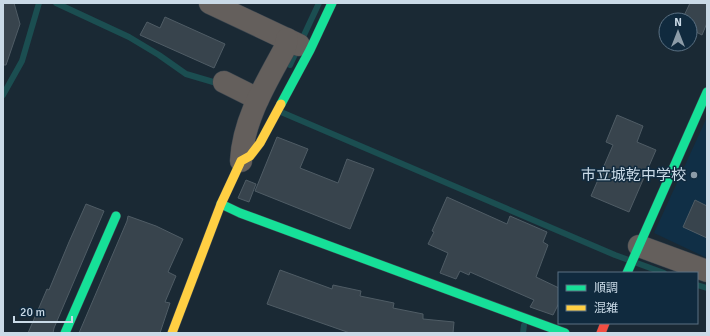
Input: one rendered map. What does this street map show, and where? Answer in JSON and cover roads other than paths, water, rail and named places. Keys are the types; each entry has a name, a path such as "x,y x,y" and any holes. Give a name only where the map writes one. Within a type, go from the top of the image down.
{"street":[{"path":"241,161 250,156 260,143 283,100 299,45 332,3"},
{"path":"219,5 299,45"},
{"path":"172,333 221,204 241,161 244,134 257,103 285,48 299,45"},
{"path":"224,82 268,110 271,123"},
{"path":"629,270 707,92"},
{"path":"221,204 240,213 565,333"},
{"path":"65,333 116,216"},
{"path":"637,250 707,272"},
{"path":"601,333 606,324"}],"waterway":[{"path":"3,95 22,61 39,3"},
{"path":"56,3 129,37 159,55 186,74 220,84"},
{"path":"290,65 319,3"},
{"path":"281,112 615,255 661,272"},
{"path":"698,285 707,288"},
{"path":"523,333 524,325"}],"place":[{"name":"市立城乾中学校","path":"694,175"}]}
